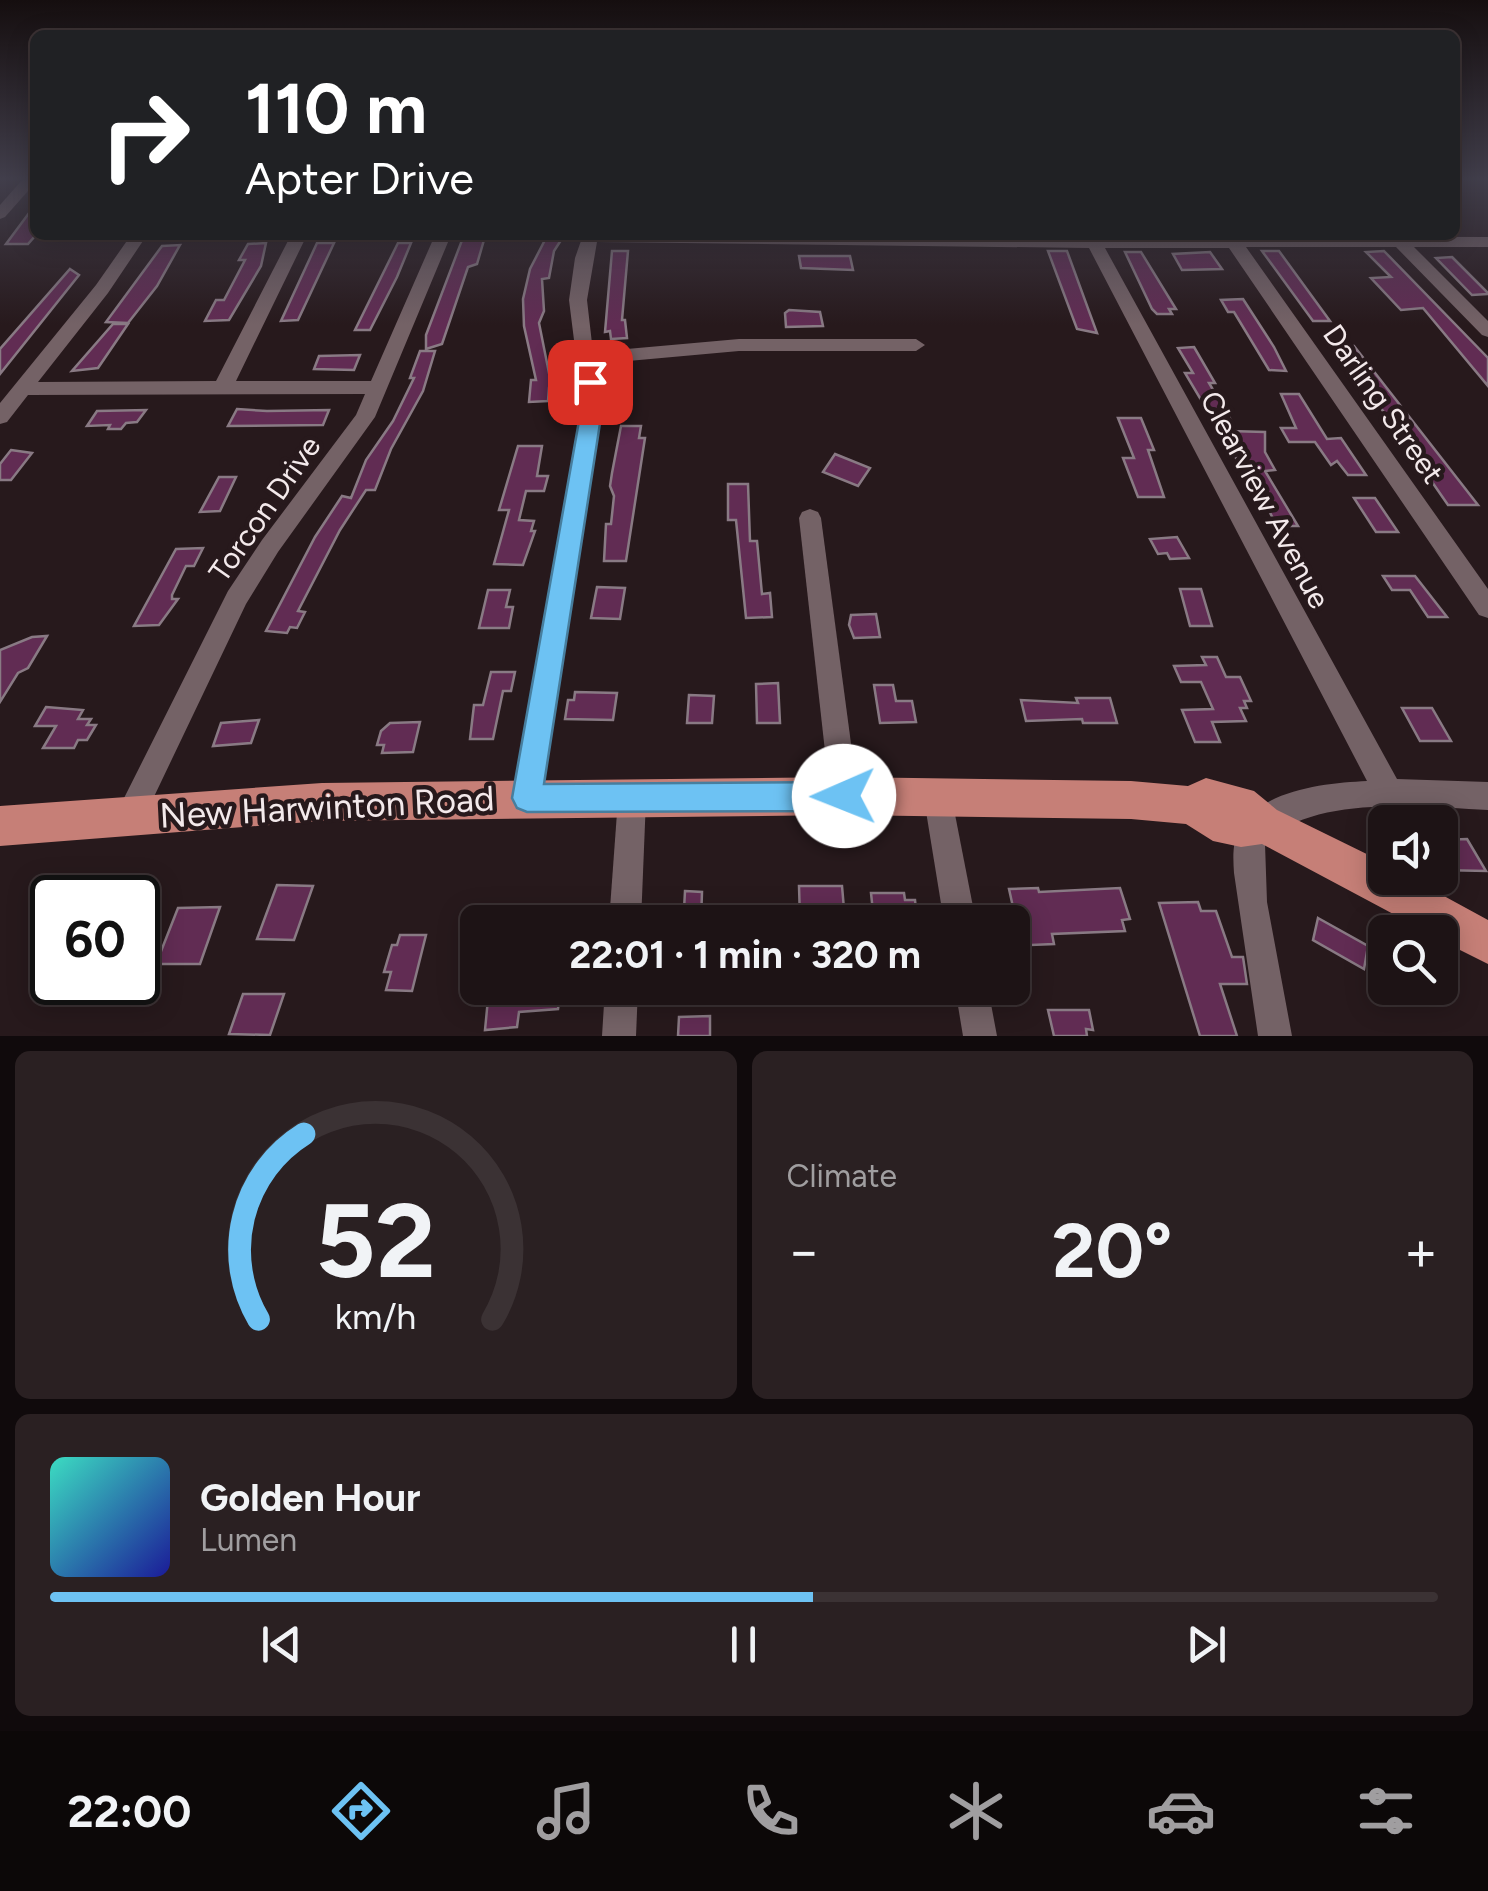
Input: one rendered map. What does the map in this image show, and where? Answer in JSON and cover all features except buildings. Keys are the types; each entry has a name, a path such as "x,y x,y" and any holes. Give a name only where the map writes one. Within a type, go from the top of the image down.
{"main road":[{"name":"New Harwinton Road","path":"0,826 322,802 527,798 1068,798 1193,806 1213,820 1241,828 1262,824 1320,850 1488,943"}],"street":[{"path":"0,417 102,289 136,240"},
{"path":"223,387 296,240"},
{"name":"Torcon Drive","path":"130,816 237,598 270,546 350,442 440,240"},
{"path":"527,798 592,404 587,359 577,324 576,285 590,240"},
{"name":"Clearview Avenue","path":"1093,240 1388,792"},
{"name":"Darling Street","path":"1232,240 1488,608"},
{"path":"1398,240 1488,330"},
{"path":"1442,240 1488,242"},
{"path":"587,359 739,345 916,345"},
{"path":"23,389 377,386"},
{"path":"810,518 844,796"},
{"path":"1275,1036 1248,868 1250,839 1262,824 1290,808 1332,798 1388,792 1488,796"},
{"path":"626,905 632,799"},
{"path":"938,799 957,905"},
{"path":"619,1036 621,1005"},
{"path":"975,1005 980,1036"}],"route":[{"path":"590,382 592,404 527,798 844,796"}]}
